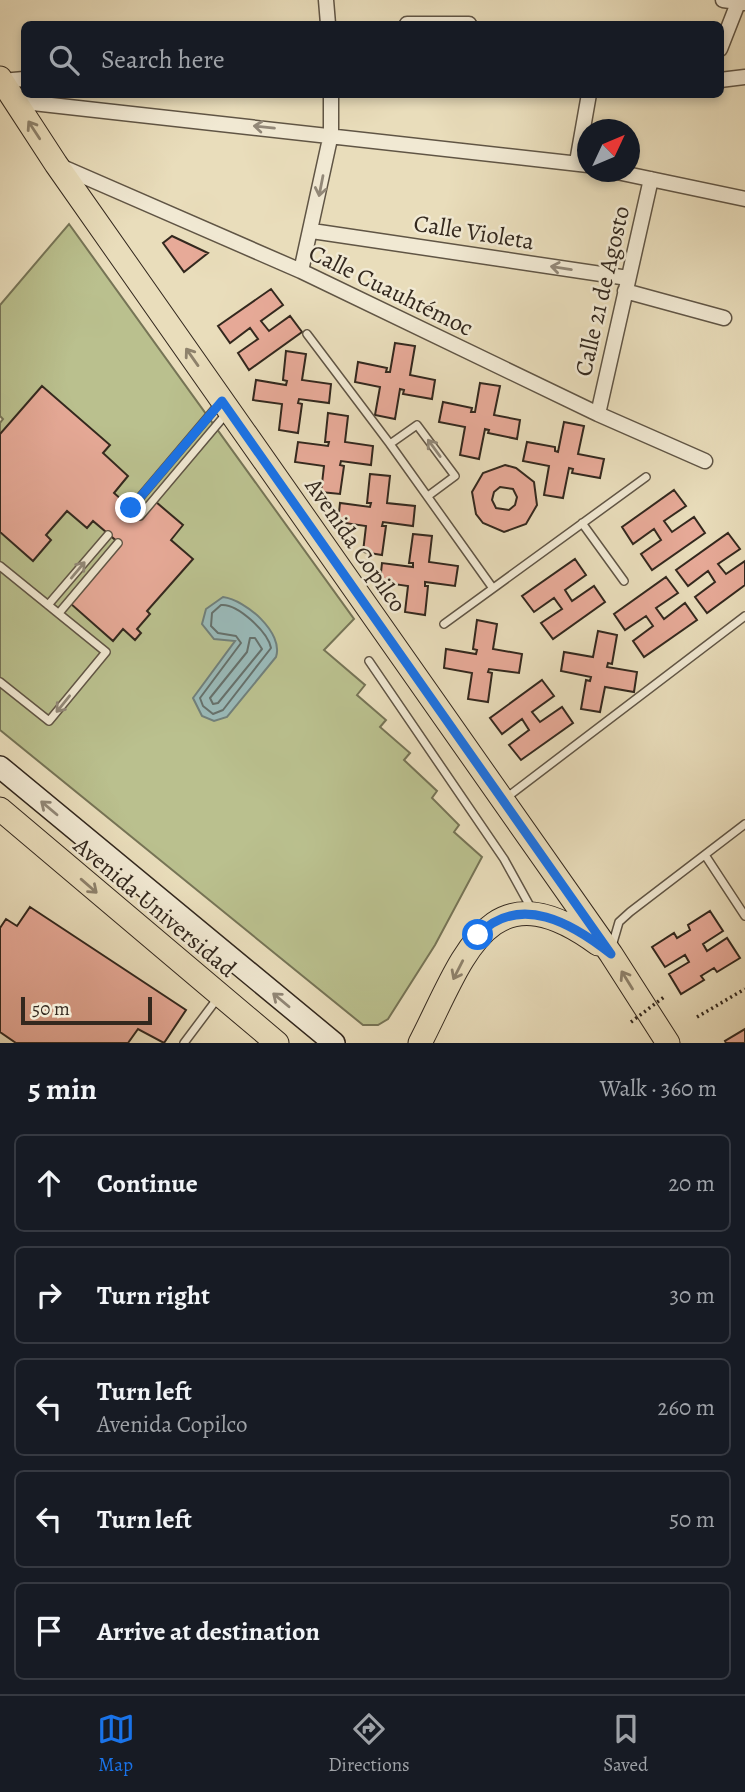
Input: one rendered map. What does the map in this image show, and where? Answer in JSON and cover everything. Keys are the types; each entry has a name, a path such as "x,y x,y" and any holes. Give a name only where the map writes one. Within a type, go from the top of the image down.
{"main road":[{"name":"Avenida Copilco","path":"9,79 15,101 55,164 611,954 668,1043"},
{"path":"0,767 334,1043"},
{"name":"Avenida Universidad","path":"0,810 277,1043"},
{"path":"420,1043 478,935 488,925 508,916 535,914 572,927 611,954"}],"street":[{"path":"326,0 328,21"},
{"path":"723,0 742,3 724,41"},
{"path":"724,80 745,78"},
{"path":"301,271 312,231 331,134 331,98"},
{"path":"586,119 589,98"},
{"path":"15,101 577,162"},
{"name":"Calle Cuauhtémoc","path":"55,164 301,271 598,414 705,461"},
{"path":"640,177 745,199"},
{"name":"Calle 21 de Agosto","path":"598,414 651,179"},
{"name":"Calle Violeta","path":"312,231 627,285 724,318"}],"lane":[{"path":"307,334 492,587"},
{"path":"131,508 225,406"},
{"path":"141,516 225,406"},
{"path":"390,444 417,425 455,476 428,496"},
{"path":"444,624 646,477"},
{"path":"582,523 624,581"},
{"path":"48,605 108,535"},
{"path":"59,613 118,543"},
{"path":"0,566 106,652 49,721 0,682"},
{"path":"502,800 745,617"},
{"path":"369,661 505,859 516,885 535,914"},
{"path":"611,954 619,922 745,824"},
{"path":"705,855 745,916"},
{"path":"184,1043 220,996"}],"path":[{"path":"697,1017 745,989"},
{"path":"631,1022 664,997"}],"green space":[{"path":"69,224 354,619 324,650 365,685 357,695 386,720 380,727 410,753 404,760 437,791 432,798 459,825 454,832 482,857 435,945 388,1019 378,1025 363,1025 0,730 0,423 3,419 0,416 0,305"}],"water":[{"path":"223,597 242,604 261,619 269,628 277,648 276,657 227,717 214,721 202,716 193,698 235,641 214,639 202,624 206,609"}],"building":[{"path":"172,236 208,253 184,272 163,243"},
{"path":"271,289 283,305 261,321 269,331 290,316 302,332 249,370 238,353 258,339 250,328 230,343 218,326"},
{"path":"395,343 415,346 410,375 435,380 432,399 403,394 404,390 400,389 395,419 375,415 380,387 355,382 358,362 387,368 386,372 390,372"},
{"path":"286,351 306,354 302,380 331,384 329,403 299,399 298,403 302,404 298,433 279,430 282,404 253,400 256,380 286,385 287,381 283,380"},
{"path":"480,383 500,386 494,415 520,420 517,439 488,433 489,430 485,429 479,459 460,455 465,427 439,422 443,402 472,408 471,412 475,412"},
{"path":"42,386 110,445 103,453 128,476 114,493 142,518 156,502 183,525 171,540 193,559 147,611 150,614 137,629 141,633 135,640 123,629 113,641 71,604 120,544 93,521 87,528 67,511 46,535 51,540 33,561 0,532 0,434"},
{"path":"328,413 348,416 345,442 373,446 371,465 341,461 340,465 344,466 340,494 321,492 324,466 295,462 298,442 328,446 329,442 325,442"},
{"path":"564,422 584,426 578,454 604,459 600,478 572,473 573,469 569,468 563,498 544,495 549,466 523,461 527,442 555,447 558,452"},
{"path":"505,465 516,468 534,482 537,505 526,524 504,532 483,523 476,514 472,492 483,473","holes":["500,487 513,489 517,497 515,505 509,510 496,508 492,500 494,492"]},
{"path":"370,474 390,476 387,503 415,506 413,526 383,522 382,526 386,526 382,555 363,552 366,526 338,522 340,503 370,507 371,503 367,503"},
{"path":"674,490 686,506 664,521 672,532 694,517 705,533 652,570 641,554 661,540 654,529 633,544 622,527"},
{"path":"728,533 740,549 718,564 726,574 745,561 745,585 707,613 695,597 715,582 708,571 688,586 676,570"},
{"path":"413,534 432,536 429,562 458,566 455,586 425,582 425,586 428,586 425,615 405,612 408,586 380,582 382,563 413,567 413,563 409,563"},
{"path":"575,559 586,575 565,590 572,601 594,586 605,602 553,639 541,623 562,609 554,598 534,612 522,596"},
{"path":"666,577 678,593 656,608 664,619 685,603 697,620 644,657 633,641 653,626 646,616 625,630 614,614"},
{"path":"477,620 497,624 493,649 522,654 519,673 489,669 488,672 492,673 488,702 468,699 472,673 444,668 446,649 476,654 477,650 473,649"},
{"path":"598,631 617,635 612,664 608,663 607,667 637,672 634,692 605,687 600,712 581,709 586,680 590,681 591,677 561,671 564,652 593,657"},
{"path":"542,680 554,696 532,712 540,722 562,707 573,723 521,760 509,745 529,730 522,719 502,734 490,718"},
{"path":"30,907 186,1010 164,1043 138,1029 128,1043 16,1043 0,1032 0,928 6,919 17,926"},
{"path":"710,911 723,931 703,944 707,951 727,938 740,958 717,972 714,968 701,976 704,980 681,994 669,974 689,962 685,955 665,967 652,947 674,933 677,938 690,930 688,925"},
{"path":"745,1029 745,1043 726,1043 725,1041"}],"route":[{"path":"131,508 222,401 611,954 572,927 535,914 508,916 488,925 478,935"}]}
